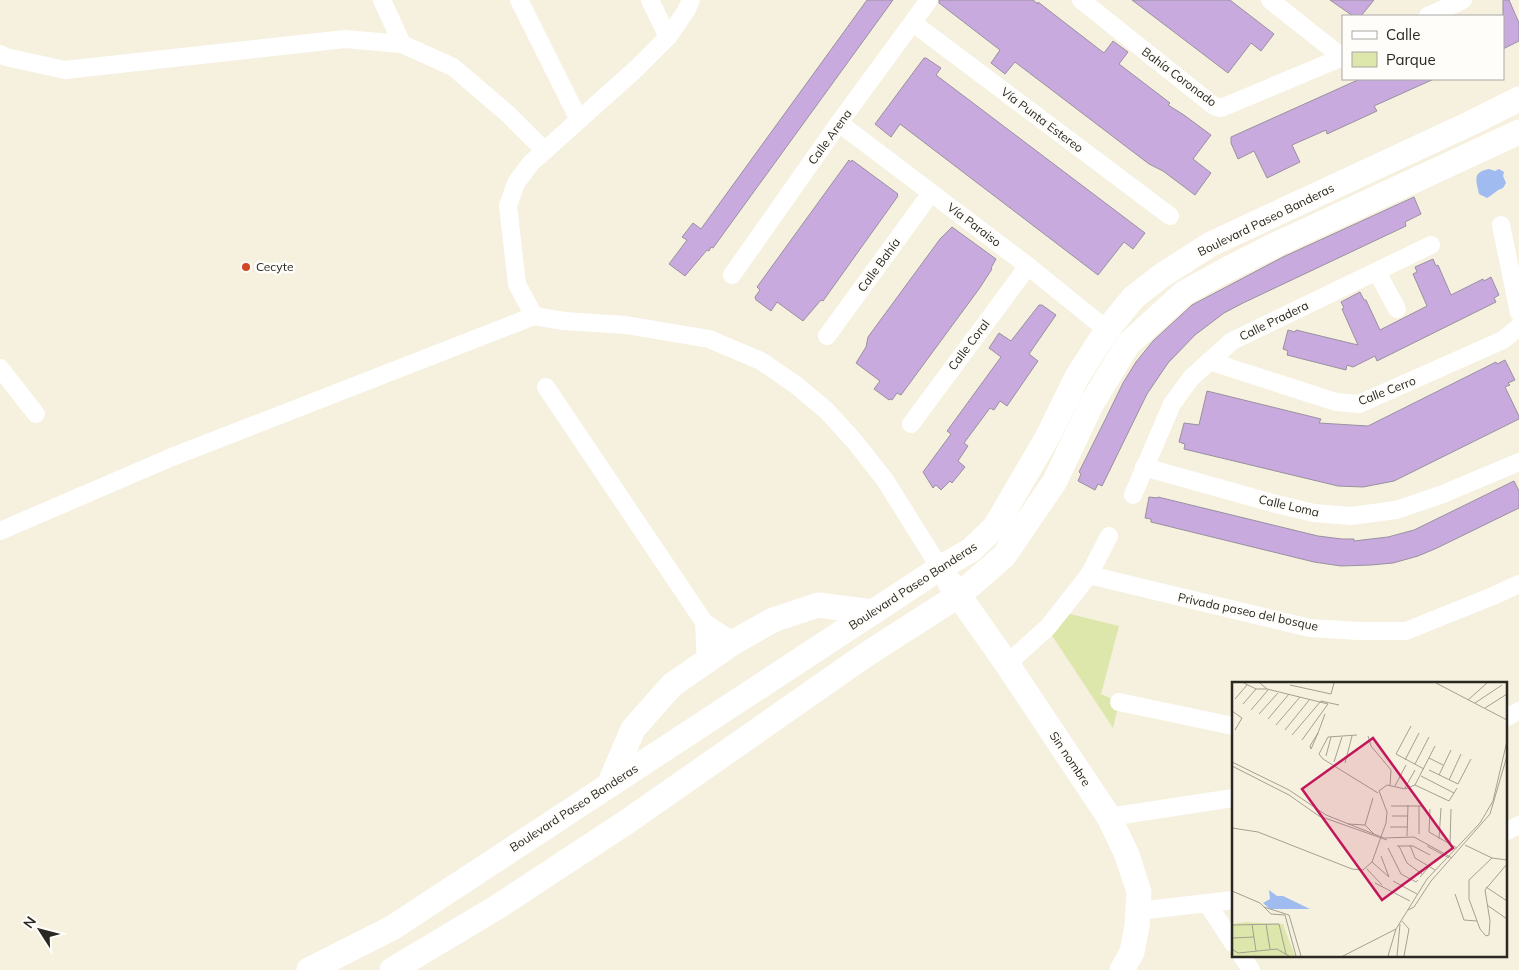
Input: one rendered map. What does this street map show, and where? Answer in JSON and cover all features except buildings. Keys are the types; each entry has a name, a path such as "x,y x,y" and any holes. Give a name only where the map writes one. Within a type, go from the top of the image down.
{"main road":[{"name":"Boulevard Paseo Banderas","path":"309,970 392,928 940,568 971,550 995,528 1047,438 1077,377 1107,330 1133,298 1161,276 1212,244 1471,123 1519,98"},
{"path":"392,970 507,901 628,821 864,656 959,595 1004,556 1055,481 1092,403 1128,344 1184,293 1277,244 1519,132"},
{"name":"Sin nombre","path":"940,568 1007,664 1109,817 1127,855 1140,892 1137,926 1132,952 1122,970"},
{"path":"608,785 633,729 672,685 734,642 773,620 818,605 873,612"}],"street":[{"path":"382,0 402,44"},
{"path":"519,0 579,120"},
{"path":"650,0 668,37"},
{"path":"534,316 518,284 508,206 516,183 531,164 637,68 668,37 686,11 691,0"},
{"name":"Calle Arena","path":"732,275 839,123 929,0"},
{"name":"Bahía Coronado","path":"1082,0 1218,107 1222,108 1342,57"},
{"path":"1270,0 1342,57"},
{"path":"1430,15 1463,0"},
{"name":"Vía Punta Estereo","path":"913,24 1170,216"},
{"path":"0,54 64,70 345,39 402,44 453,67 510,115 545,151"},
{"name":"Vía Paraiso","path":"839,123 1028,266 1107,330"},
{"name":"Calle Bahía","path":"827,336 931,193"},
{"path":"1501,226 1519,313"},
{"name":"Calle Pradera","path":"1133,495 1172,404 1191,378 1232,341 1431,245"},
{"name":"Calle Coral","path":"911,424 1028,266"},
{"path":"1377,272 1397,309"},
{"path":"0,531 172,457 534,316 564,321 626,325 709,340 761,361 796,385 827,411 855,442 885,480 940,568"},
{"name":"Calle Cerro","path":"1209,361 1336,402 1359,404 1511,339 1519,327"},
{"path":"0,368 36,414"},
{"path":"546,388 704,622 734,642"},
{"name":"Calle Loma","path":"1144,467 1314,513 1351,516 1396,510 1443,494 1519,462"},
{"path":"1007,664 1048,627 1089,575 1109,536"},
{"name":"Privada paseo del bosque","path":"1089,575 1310,628 1360,631 1406,631 1519,584"},
{"path":"704,622 706,662"},
{"path":"1119,702 1232,726"},
{"path":"1506,718 1519,711"},
{"path":"1109,817 1232,798"},
{"path":"1506,832 1519,825"},
{"path":"1138,911 1232,900"},
{"path":"1207,903 1232,941"},
{"path":"1243,958 1251,970"}],"green space":[{"path":"1070,614 1119,626 1101,694 1119,702 1113,728 1051,634"}],"water":[{"path":"1489,169 1495,171 1499,169 1504,172 1503,176 1506,183 1503,188 1487,198 1479,194 1476,178 1480,172"}],"place":[{"name":"Cecyte","path":"246,267"}]}
